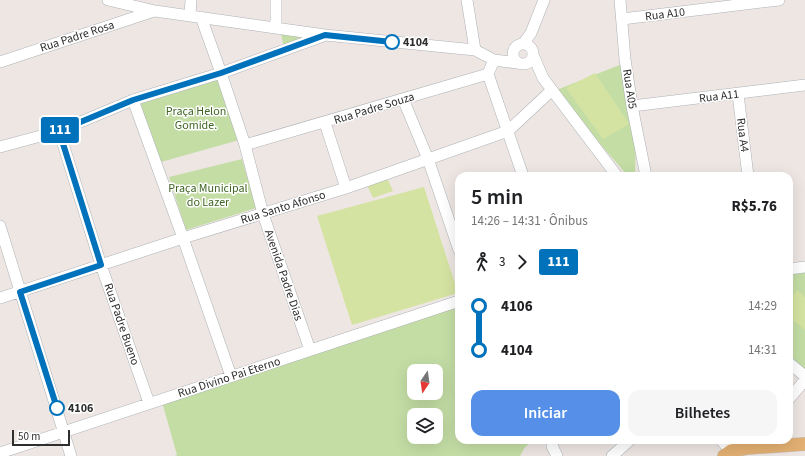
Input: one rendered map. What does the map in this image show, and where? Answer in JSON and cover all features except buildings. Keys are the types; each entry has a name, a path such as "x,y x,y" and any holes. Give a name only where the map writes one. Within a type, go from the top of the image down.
{"main road":[{"path":"728,453 751,444 805,444"}],"street":[{"path":"108,0 155,11 325,35 475,50 494,60 524,55"},
{"name":"Avenida Padre Dias","path":"190,0 221,73 245,145 263,214 310,350"},
{"path":"276,0 276,27"},
{"path":"467,0 475,50"},
{"path":"524,55 544,0"},
{"name":"Rua A05","path":"620,0 625,59 632,106 645,172"},
{"name":"Rua A10","path":"622,19 779,0"},
{"name":"Rua Padre Rosa","path":"0,62 155,11"},
{"path":"0,147 59,131 133,100 221,73 325,35"},
{"path":"524,55 614,172"},
{"path":"494,60 488,74 523,172"},
{"name":"Rua Padre Souza","path":"245,145 325,123 488,74"},
{"name":"Rua A11","path":"632,106 805,85"},
{"name":"Rua Santo Afonso","path":"0,298 183,238 346,188 508,131 552,90"},
{"name":"Rua A4","path":"738,94 748,172"},
{"path":"403,99 428,159 455,238"},
{"path":"133,100 231,376"},
{"path":"325,123 346,188"},
{"name":"Rua Padre Bueno","path":"59,131 101,265 150,403"},
{"path":"0,226 71,456"},
{"path":"793,268 805,267"},
{"name":"Rua Divino Pai Eterno","path":"0,453 455,302"},
{"path":"793,366 805,376"},
{"path":"793,394 805,380"},
{"path":"553,444 552,446 557,456"},
{"path":"612,456 626,444"}],"green space":[{"path":"280,29 310,35 284,48"},
{"path":"622,64 636,133 635,172 625,172 554,91"},
{"path":"595,73 629,124 603,139 566,88"},
{"name":"Praça Helon Gomide.","path":"220,77 239,140 161,162 139,103"},
{"name":"Praça Municipal do Lazer","path":"242,159 256,208 186,230 169,177"},
{"path":"387,178 393,191 373,198 367,185"},
{"path":"424,187 455,284 455,294 352,325 317,216"},
{"path":"805,271 805,370 793,360 793,272"},
{"path":"797,290 805,297 805,330 793,320 793,296"},
{"path":"455,307 455,444 529,444 525,447 520,456 175,456 177,455 162,402"}],"bus line":[{"name":"111","path":"57,408 20,292 101,265 59,131 133,100 221,73 325,35 392,42"}],"place":[{"name":"4104","path":"392,42"},
{"name":"4106","path":"57,408"}]}
